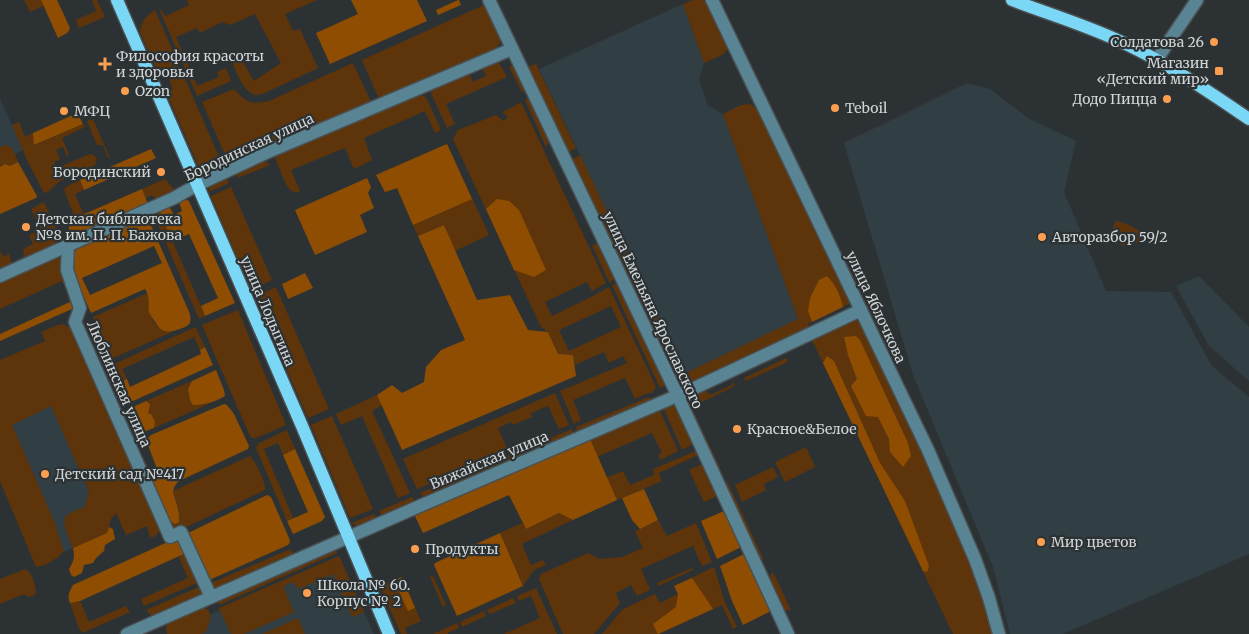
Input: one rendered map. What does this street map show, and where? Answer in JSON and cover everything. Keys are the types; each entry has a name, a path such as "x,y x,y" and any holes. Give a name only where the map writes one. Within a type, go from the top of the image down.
{"main road":[{"name":"улица Лодыгина","path":"117,0 302,426 389,634"},
{"path":"1012,0 1116,39 1206,90 1249,119"}],"street":[{"name":"улица Емельяна Ярославского","path":"489,0 788,634"},
{"name":"улица Яблочкова","path":"712,0 928,450 989,598 998,634"},
{"path":"1156,60 1197,0"},
{"name":"Бородинская улица","path":"0,276 174,198 197,185 268,152 512,49"},
{"name":"Люблинская улица","path":"68,245 67,270 80,308 75,322 170,537 181,532 211,597"},
{"name":"Вижайская улица","path":"127,634 677,396 861,310"}],"shaded area":[{"path":"24,0 57,0 69,26 69,32 67,33 44,6 30,12"},
{"path":"41,0 57,0 70,29 67,33 58,38"},
{"path":"92,0 97,0 105,17 79,28 76,20 96,11"},
{"path":"187,0 317,0 285,14 293,31 300,29 318,68 262,94 252,94 248,91 231,59 239,55 254,81 281,63 255,14 230,25 222,22 200,33 197,28 176,37 197,86 219,77 217,72 226,68 231,81 197,96 159,9 166,16 189,5"},
{"path":"351,0 417,0 427,21 330,64 316,33 358,14"},
{"path":"458,0 461,5 438,15 436,10"},
{"path":"693,0 705,0 726,42 727,50 722,55 704,63 683,4"},
{"path":"683,4 704,63 699,79 708,106 723,114 798,319 684,374 539,69"},
{"path":"484,5 500,39 499,44 493,50 379,99 362,60"},
{"path":"155,10 219,157 199,167 167,94 173,89 167,74 159,75 140,32 144,19"},
{"path":"498,61 507,77 446,104 455,124 447,128 431,93 433,88 469,73 473,82 486,76 482,67"},
{"path":"353,63 371,102 229,164 202,102 234,89 249,102 269,101"},
{"path":"536,64 576,148 567,153 527,67"},
{"path":"510,65 514,67 526,91 522,92 510,69"},
{"path":"967,83 990,89 1028,118 1076,141 1064,192 1106,291 1171,292 1212,366 1249,397 1249,554 1063,634 1010,634 993,567 913,375 844,143"},
{"path":"418,94 426,97 441,130 435,133 425,111 364,138 372,160 354,169 345,148 291,170 300,191 294,192 285,182 275,156 278,153"},
{"path":"529,98 549,141 546,147 525,100"},
{"path":"0,99 23,150 15,154 18,162 5,164 0,167"},
{"path":"521,102 606,283 592,291 587,282 545,302 552,316 609,287 656,387 652,393 635,399 625,378 573,400 581,420 574,424 560,391 627,363 623,356 609,363 604,352 575,365 573,355 558,354 548,332 541,327 453,139 458,130 496,115 504,121 508,117 502,112","holes":["611,306 621,327 569,351 559,330"]},
{"path":"750,104 757,109 851,303 809,323 807,328 681,386 571,160 580,155 684,374 798,319 723,114 741,105"},
{"path":"77,113 83,124 34,145 33,133"},
{"path":"93,119 110,158 108,158 103,145 97,145 87,121"},
{"path":"19,122 25,137 33,133 35,145 83,124 85,127 62,138 69,155 67,156 63,147 56,150 60,159 54,162 57,168 90,154 96,158 96,164 61,180 48,192 44,193 12,125"},
{"path":"447,144 489,235 455,251 444,225 418,236 397,188 385,192 376,175"},
{"path":"447,144 472,199 413,225 397,188 385,192 376,175"},
{"path":"5,145 12,149 18,162 10,166 5,164 0,167 0,147"},
{"path":"151,149 156,158 84,190 80,180"},
{"path":"221,161 223,166 203,174 201,170"},
{"path":"263,161 270,165 238,178 235,173 258,162"},
{"path":"18,162 37,196 0,214 0,167 5,164 10,166"},
{"path":"226,177 229,183 209,192 211,185"},
{"path":"367,178 371,187 368,193 374,208 360,215 367,232 315,255 295,210"},
{"path":"165,179 176,192 157,200 152,195 146,198 142,189"},
{"path":"80,180 84,190 75,194 84,215 75,218 64,190 67,186"},
{"path":"231,187 272,280 251,290 211,196"},
{"path":"142,189 148,204 74,237 71,235 70,225 75,218"},
{"path":"184,199 189,201 235,303 205,316 201,306 218,298 189,234 172,241 159,210 169,206 174,215 182,211 179,202"},
{"path":"497,199 509,201 519,210 546,270 534,277 514,270 486,209"},
{"path":"44,202 59,235 59,244 25,259 23,249 33,244 29,235 41,230 31,209"},
{"path":"159,210 205,316 199,319 153,213"},
{"path":"147,216 190,314 189,323 185,327 168,332 161,329 149,313 148,297 145,289 91,313 72,270 73,252 76,248","holes":["154,246 162,263 90,295 82,278"]},
{"path":"1116,221 1138,230 1145,237 1146,241 1121,245 1114,234 1113,227"},
{"path":"444,225 477,300 510,295 528,330 548,332 558,354 573,355 576,376 402,450 377,395 392,385 402,393 424,382 426,367 441,350 465,340 418,236"},
{"path":"598,244 615,279 609,282 592,245"},
{"path":"0,250 3,257 9,254 12,265 0,270"},
{"path":"55,257 61,260 72,301 62,281 0,309 0,282"},
{"path":"305,273 313,288 288,299 282,284"},
{"path":"827,276 837,290 843,307 812,322 808,311 810,298 819,280"},
{"path":"1199,276 1249,327 1249,381 1209,346 1176,286"},
{"path":"617,283 665,385 660,388 612,285"},
{"path":"276,287 329,409 308,418 255,297"},
{"path":"148,293 150,313 155,324 165,331 172,332 111,359 93,317"},
{"path":"72,301 72,309 0,341 0,334"},
{"path":"238,310 286,425 256,438 250,436 202,325"},
{"path":"851,320 861,323 923,451 977,580 993,634 953,634 811,338"},
{"path":"62,324 74,332 160,528 154,537 150,537 147,526 126,535 116,513 111,519 107,533 73,548 66,532 65,519 70,513 85,507 89,491 51,406 12,425 54,521 64,552 45,565 36,567 0,481 0,360 45,341 41,332"},
{"path":"196,328 205,347 200,350 194,337 122,369 127,379 124,380 118,373 114,364"},
{"path":"856,336 860,340 908,443 911,456 903,467 890,452 889,439 878,417 866,416 851,386 857,379 848,355 844,337"},
{"path":"205,347 213,365 129,402 124,380 127,379 130,387 201,354 200,350"},
{"path":"827,356 834,361 880,463 905,501 929,566 927,572 923,571 823,363"},
{"path":"786,358 788,362 746,381 744,378"},
{"path":"216,370 225,396 210,403 193,405 188,389 192,381"},
{"name":"Детский сад №417","path":"39,377 107,533 45,560 0,391"},
{"path":"192,381 188,389 202,405 211,403 154,428 155,422 147,414 150,404 146,401"},
{"path":"733,382 735,385 733,387 700,403 694,393 704,389 710,395 732,385"},
{"path":"555,393 569,425 559,429 548,406 531,413 532,417 513,425 511,422 498,428 508,451 417,489 403,459"},
{"path":"377,395 382,405 372,411 410,493 398,498 362,416 341,425 336,414"},
{"path":"649,397 652,401 579,433 576,427"},
{"path":"146,401 150,404 148,414 151,414 155,422 154,428 146,431 137,421 133,407"},
{"path":"672,403 693,444 682,450 663,407"},
{"path":"224,404 234,414 249,446 248,449 179,481 173,491 179,515 179,522 175,524 165,516 156,497 151,478 157,469 147,439 151,435"},
{"path":"691,407 720,468 716,466 689,408"},
{"path":"659,409 678,451 660,460 658,455 662,453 652,433 597,457 590,439"},
{"path":"332,416 373,509 350,518 311,425"},
{"path":"572,429 574,435 424,498 420,493"},
{"path":"287,430 295,449 283,455 278,443 264,449 293,518 287,521 256,448 259,443"},
{"path":"590,439 617,500 573,520 559,513 526,529 509,495 423,533 414,514"},
{"path":"806,447 815,467 785,482 775,462"},
{"path":"295,449 325,517 322,521 293,534 287,521 308,512 283,455"},
{"path":"696,451 698,455 659,473 662,481 617,500 606,478 623,471 630,485 654,475 653,469"},
{"path":"250,456 260,473 265,490 182,529 170,527 163,513 179,510 173,491"},
{"path":"702,464 717,496 704,502 689,470"},
{"path":"773,467 778,477 764,484 766,490 742,502 735,485"},
{"path":"727,481 764,560 758,555 726,486"},
{"path":"644,489 658,520 640,529 632,520 622,498"},
{"path":"267,495 271,497 289,538 290,542 288,545 207,581 188,533"},
{"path":"412,497 416,503 382,518 379,511"},
{"path":"724,511 741,547 717,559 701,521"},
{"path":"559,513 573,520 522,544 531,565 543,560 546,565 534,570 523,586 500,533 522,523 526,529"},
{"path":"374,514 377,520 359,527 352,523"},
{"path":"658,520 667,536 696,523 712,562 702,566 693,546 641,569 650,590 637,596 631,585 616,593 620,603 594,634 563,634 539,579 541,574 588,553 600,559 622,557 643,548 635,531"},
{"path":"109,527 113,529 115,539 105,545 104,551 93,563 84,565 82,573 74,577 71,575 69,569 74,559 73,548 107,533"},
{"path":"500,533 523,586 457,616 434,565 435,563"},
{"path":"172,540 179,540 186,553 80,601 70,603 69,594 73,585"},
{"path":"335,549 337,553 219,605 219,600"},
{"path":"288,550 292,551 294,556 215,590 209,584"},
{"path":"186,553 199,582 144,606 141,599 188,578 179,557"},
{"path":"744,554 771,611 743,625 732,601 720,566"},
{"name":"Школа № 60. Корпус № 2","path":"339,556 374,634 167,634"},
{"path":"339,556 364,612 352,617 333,574 299,589 293,582 284,586 294,612 244,634 231,634 219,608"},
{"path":"714,567 725,603 737,627 733,629 722,605 659,634 602,634 623,609 655,594 660,603 678,594 674,586"},
{"path":"692,568 693,570 658,586 657,583"},
{"path":"25,569 32,576 36,593 33,596 27,597 24,594 0,604 0,579"},
{"path":"773,572 791,610 783,608 770,580"},
{"path":"433,576 446,605 443,607 430,577"},
{"path":"402,577 421,621 405,628 407,634 401,634 380,586"},
{"path":"402,577 415,608 408,611 394,580"},
{"path":"692,578 713,609 658,634 653,624 676,607 678,594 674,586"},
{"path":"201,586 202,593 198,597 153,617 146,610"},
{"path":"536,588 557,634 504,634 540,618 531,596 519,601 517,596"},
{"path":"513,598 516,603 490,614 487,610"},
{"path":"80,601 89,622 126,606 130,612 82,633 70,603"},
{"path":"204,607 210,615 206,632 202,634 167,634 166,628 169,622"},
{"path":"484,611 486,616 462,627 460,622"},
{"path":"298,618 305,634 262,634"},
{"path":"457,623 459,628 448,634 433,634"}],"place":[{"name":"Солдатова 26","path":"1214,42"},
{"name":"Философия красоты и здоровья","path":"105,64"},
{"name":"Магазин «Детский мир»","path":"1219,71"},
{"name":"Ozon","path":"125,91"},
{"name":"Додо Пицца","path":"1167,99"},
{"name":"Teboil","path":"835,108"},
{"name":"МФЦ","path":"64,111"},
{"name":"Бородинский","path":"161,172"},
{"name":"Детская библиотека №8 им. П. П. Бажова","path":"26,227"},
{"name":"Авторазбор 59/2","path":"1042,237"},
{"name":"Красное&Белое","path":"737,429"},
{"name":"Детский сад №417","path":"45,474"},
{"name":"Мир цветов","path":"1041,542"},
{"name":"Продукты","path":"415,549"},
{"name":"Школа № 60. Корпус № 2","path":"307,593"}]}
